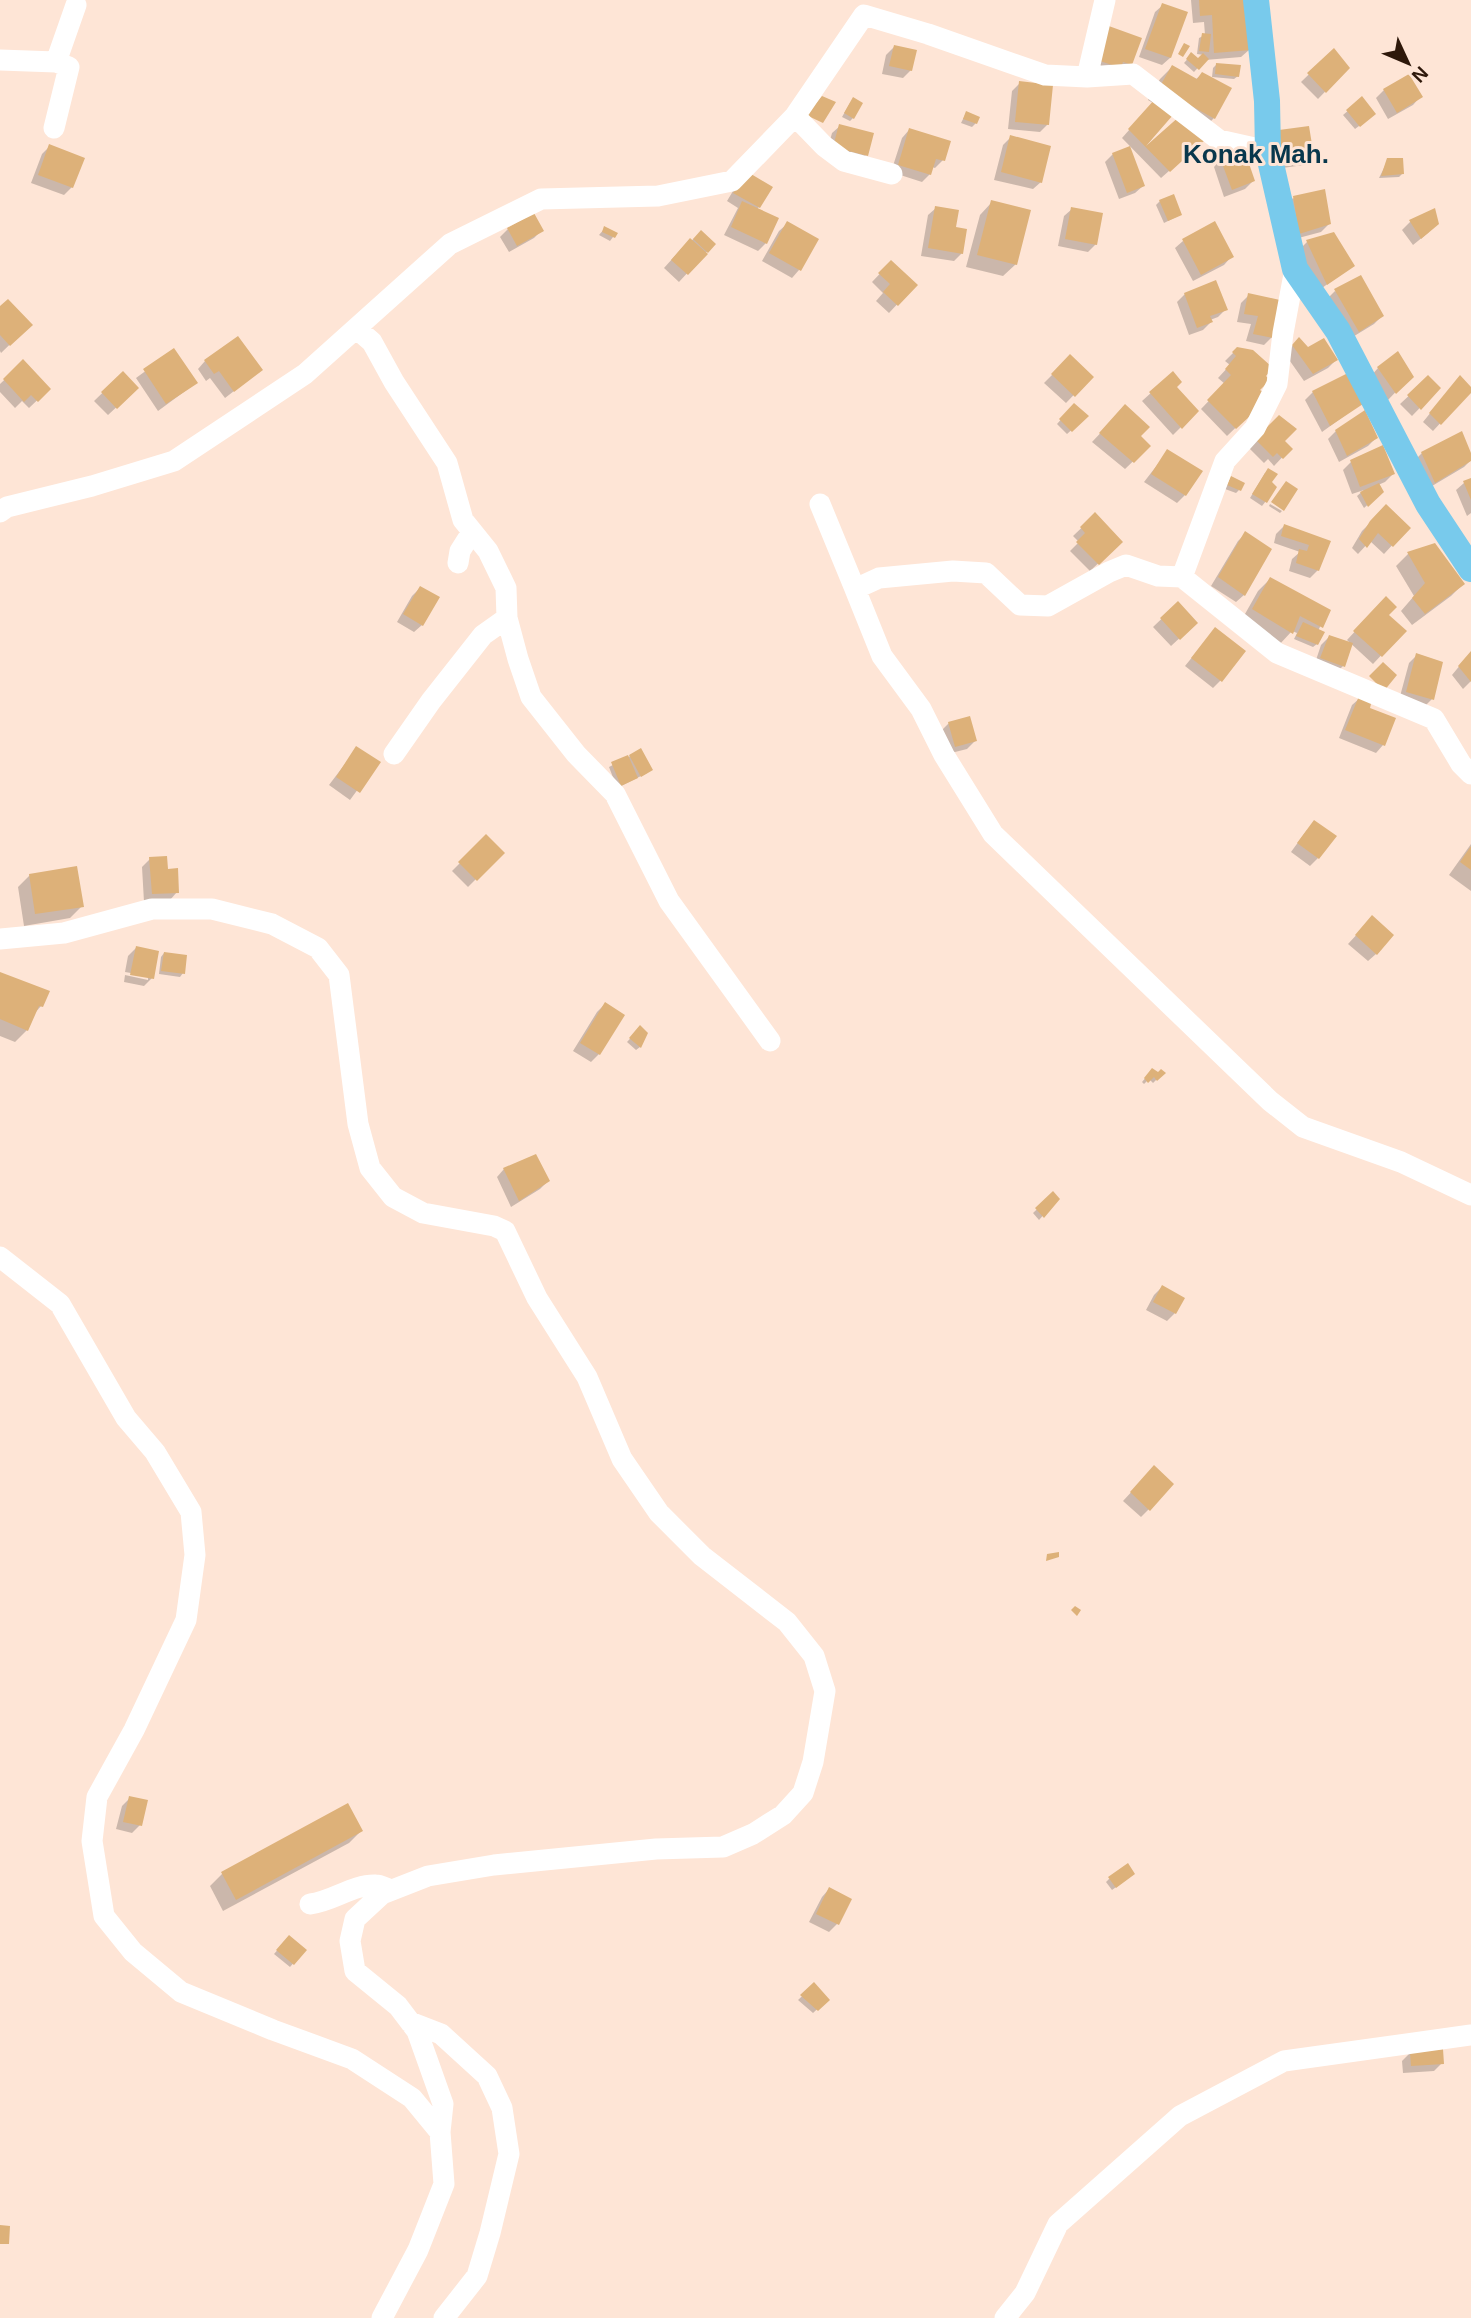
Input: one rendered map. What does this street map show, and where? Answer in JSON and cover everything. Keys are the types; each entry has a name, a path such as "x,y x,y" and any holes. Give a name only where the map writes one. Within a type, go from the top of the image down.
{"main road":[{"path":"1256,0 1267,101 1268,150 1295,269 1338,331 1428,505 1471,569"}],"street":[{"path":"1087,78 1105,0"},
{"path":"56,62 76,5"},
{"path":"0,512 7,507 92,486 174,461 306,374 450,244 541,199 658,196 732,181 795,116 864,8 928,34 1045,75 1087,78 1133,74 1219,140 1268,150"},
{"path":"0,60 56,62 69,67 54,128"},
{"path":"795,116 824,146 844,161 892,174"},
{"path":"1182,577 1225,461 1255,428 1277,384 1295,269"},
{"path":"357,329 372,342 394,382 447,463 463,520 488,551 506,588 508,618 531,697 576,754 615,794 669,901 770,1041"},
{"path":"820,504 882,656 921,709 944,755 993,834 1242,1074 1303,1127 1401,1162 1471,1195"},
{"path":"458,563 460,551 472,531"},
{"path":"855,589 879,578 953,571 986,573 1020,605 1048,606 1126,565 1158,576 1182,577 1276,653 1434,719 1461,764 1471,774"},
{"path":"394,754 431,701 483,635 508,618"},
{"path":"0,939 64,933 152,909 212,909 272,924 318,948 339,975 358,1124 370,1168 393,1197 423,1213 494,1226 505,1231 537,1298 587,1377 622,1459 659,1513 702,1556 787,1622 814,1656 825,1691 813,1762 803,1793 783,1815 753,1834 723,1847 656,1849 494,1865 428,1876 382,1894 355,1919 350,1941 355,1971 398,2006 417,2031 443,2104 440,2132 444,2184 418,2250 382,2318"},
{"path":"0,1257 60,1304 126,1418 155,1452 191,1512 195,1555 186,1620 134,1730 97,1797 92,1841 104,1916 134,1952 181,1992 352,2060 412,2098 440,2132"},
{"path":"310,1904 376,1885 392,1890"},
{"path":"410,2022 441,2034 487,2076 502,2108 509,2154 477,2276 444,2318"},
{"path":"1005,2318 1025,2293 1058,2224 1180,2116 1284,2061 1471,2035"}],"building":[{"path":"1199,0 1244,0 1251,50 1214,53 1212,15 1200,16"},
{"path":"1162,3 1188,12 1171,58 1145,49"},
{"path":"1106,25 1142,38 1132,65 1123,62 1121,68 1094,59"},
{"path":"1202,33 1211,34 1209,52 1199,51"},
{"path":"1184,43 1190,46 1183,57 1178,54"},
{"path":"894,45 917,50 912,71 889,66"},
{"path":"1334,48 1350,68 1326,93 1307,73"},
{"path":"1191,52 1198,58 1203,53 1209,59 1199,70 1186,59"},
{"path":"1216,63 1241,65 1239,77 1215,74"},
{"path":"1172,65 1197,79 1202,72 1232,88 1215,119 1159,88"},
{"path":"1409,74 1423,97 1397,113 1383,89"},
{"path":"1019,81 1053,85 1049,125 1015,122"},
{"path":"822,96 836,102 823,123 806,115"},
{"path":"1362,96 1376,114 1360,127 1346,110"},
{"path":"853,97 863,103 854,119 844,113"},
{"path":"1155,99 1173,115 1146,146 1181,115 1204,141 1170,172 1128,129"},
{"path":"966,111 980,117 977,124 963,119"},
{"path":"839,124 874,133 868,156 833,147"},
{"path":"1309,126 1314,157 1283,162 1279,130"},
{"path":"909,128 951,141 945,161 936,159 931,175 898,165"},
{"path":"1010,135 1051,146 1042,183 1001,172"},
{"path":"49,144 85,158 73,188 38,175"},
{"path":"1130,146 1145,186 1127,193 1112,153"},
{"path":"1244,149 1255,181 1232,190 1220,158"},
{"path":"1387,158 1403,158 1404,174 1381,176"},
{"path":"746,171 773,187 760,208 733,193"},
{"path":"1325,189 1331,224 1299,234 1293,196"},
{"path":"1174,194 1182,215 1168,221 1159,200"},
{"path":"991,200 1031,210 1017,265 977,255"},
{"path":"742,201 779,218 767,244 731,227"},
{"path":"935,206 959,210 956,227 967,229 963,254 928,248"},
{"path":"1071,207 1103,213 1097,245 1065,239"},
{"path":"1435,208 1439,224 1421,239 1409,220"},
{"path":"534,213 544,231 517,246 507,228"},
{"path":"787,221 819,239 801,271 769,253"},
{"path":"1215,221 1234,257 1201,275 1182,239"},
{"path":"604,226 618,233 615,238 602,232"},
{"path":"701,230 716,244 708,253 693,239"},
{"path":"1334,232 1355,266 1327,285 1306,240"},
{"path":"690,238 708,254 688,275 671,260"},
{"path":"891,260 918,285 898,306 883,292 890,284 878,273"},
{"path":"1361,275 1384,316 1359,332 1334,289"},
{"path":"1216,280 1228,310 1210,316 1213,322 1197,328 1184,293"},
{"path":"1248,293 1280,300 1273,338 1253,334 1258,316 1244,314"},
{"path":"8,299 33,325 10,346 0,335 0,306"},
{"path":"238,336 263,370 234,392 219,371 214,374 204,360"},
{"path":"1299,337 1308,347 1324,338 1338,360 1313,374 1292,345"},
{"path":"1237,347 1253,350 1273,368 1266,376 1270,380 1260,390 1266,394 1262,405 1236,429 1207,400 1231,375 1225,369 1236,356 1232,352"},
{"path":"174,348 198,383 166,404 143,369"},
{"path":"1398,351 1414,377 1396,394 1377,367"},
{"path":"1070,354 1094,377 1075,397 1051,374"},
{"path":"23,359 51,389 38,402 31,395 24,402 3,379"},
{"path":"123,371 139,388 117,409 101,392"},
{"path":"1173,371 1182,382 1177,387 1199,411 1182,429 1149,392"},
{"path":"1348,373 1363,404 1330,426 1312,391"},
{"path":"1428,375 1441,388 1421,410 1407,395"},
{"path":"1460,375 1471,387 1471,393 1441,425 1429,413"},
{"path":"1074,403 1089,416 1072,432 1059,419"},
{"path":"1125,404 1150,427 1141,436 1151,446 1134,463 1099,433"},
{"path":"1365,410 1378,438 1347,456 1335,430"},
{"path":"1279,415 1297,429 1285,441 1293,449 1283,459 1277,453 1273,457 1255,439"},
{"path":"1462,431 1471,453 1471,461 1435,483 1421,452"},
{"path":"1383,445 1395,474 1360,487 1350,460"},
{"path":"1167,449 1203,471 1186,496 1151,474"},
{"path":"1268,468 1278,474 1272,482 1277,487 1267,503 1252,494"},
{"path":"1231,476 1245,483 1241,491 1227,485"},
{"path":"1471,478 1471,500 1463,481"},
{"path":"1286,481 1298,489 1284,511 1271,502"},
{"path":"1379,483 1384,492 1368,507 1360,492"},
{"path":"1386,504 1411,528 1393,547 1378,533 1367,548 1359,539 1370,521"},
{"path":"1095,512 1123,542 1099,565 1076,542 1085,533 1080,527"},
{"path":"1284,524 1331,541 1319,571 1296,563 1299,549 1307,551 1309,545 1281,536"},
{"path":"1245,531 1272,549 1245,596 1218,577"},
{"path":"1435,543 1465,584 1425,614 1412,598 1425,583 1407,552"},
{"path":"1270,577 1331,610 1323,628 1300,616 1293,634 1252,609"},
{"path":"420,586 440,597 423,626 403,614"},
{"path":"1386,596 1397,607 1389,615 1407,631 1382,657 1353,631"},
{"path":"1178,601 1198,623 1180,640 1160,618"},
{"path":"1303,622 1325,632 1318,645 1296,636"},
{"path":"1215,627 1246,651 1222,682 1191,658"},
{"path":"1329,635 1353,643 1345,667 1320,658"},
{"path":"1471,651 1471,682 1458,666"},
{"path":"1416,653 1443,662 1434,700 1406,692"},
{"path":"1383,662 1397,675 1384,691 1369,676"},
{"path":"1359,696 1372,700 1370,708 1396,718 1385,746 1345,730"},
{"path":"970,716 977,741 955,747 948,722"},
{"path":"356,746 381,762 360,793 336,777"},
{"path":"641,748 653,770 641,777 629,755"},
{"path":"628,755 638,778 621,786 611,762"},
{"path":"1314,820 1337,836 1319,859 1297,843"},
{"path":"486,834 505,853 477,881 458,862"},
{"path":"1471,846 1471,870 1460,862"},
{"path":"167,856 168,869 178,868 179,893 152,894 149,857"},
{"path":"77,866 84,907 35,914 29,874"},
{"path":"1372,915 1394,935 1377,955 1355,935"},
{"path":"136,946 159,951 154,979 130,975"},
{"path":"164,952 187,955 185,974 161,971"},
{"path":"0,972 50,991 43,1007 39,1006 28,1031 0,1019"},
{"path":"605,1002 625,1015 600,1055 580,1043"},
{"path":"640,1025 648,1033 641,1048 629,1038"},
{"path":"1152,1068 1166,1073 1157,1081 1154,1077 1148,1083 1144,1078"},
{"path":"536,1154 550,1181 519,1201 503,1168"},
{"path":"1053,1191 1060,1199 1044,1218 1035,1208"},
{"path":"1162,1285 1185,1298 1176,1314 1153,1302"},
{"path":"1154,1465 1174,1484 1150,1511 1130,1492"},
{"path":"1059,1552 1059,1557 1046,1561 1047,1554"},
{"path":"1075,1606 1081,1610 1077,1616 1071,1610"},
{"path":"129,1796 148,1800 142,1826 123,1822"},
{"path":"348,1803 363,1831 236,1900 221,1872"},
{"path":"1128,1863 1135,1874 1116,1888 1108,1877"},
{"path":"829,1887 852,1899 839,1925 816,1914"},
{"path":"289,1935 307,1950 294,1965 276,1950"},
{"path":"814,1982 830,2000 818,2011 800,1995"},
{"path":"1443,2049 1444,2064 1411,2066 1410,2052"},
{"path":"0,2225 10,2226 9,2244 0,2244"}],"district":[{"name":"Konak Mah.","path":"1256,154"}]}
